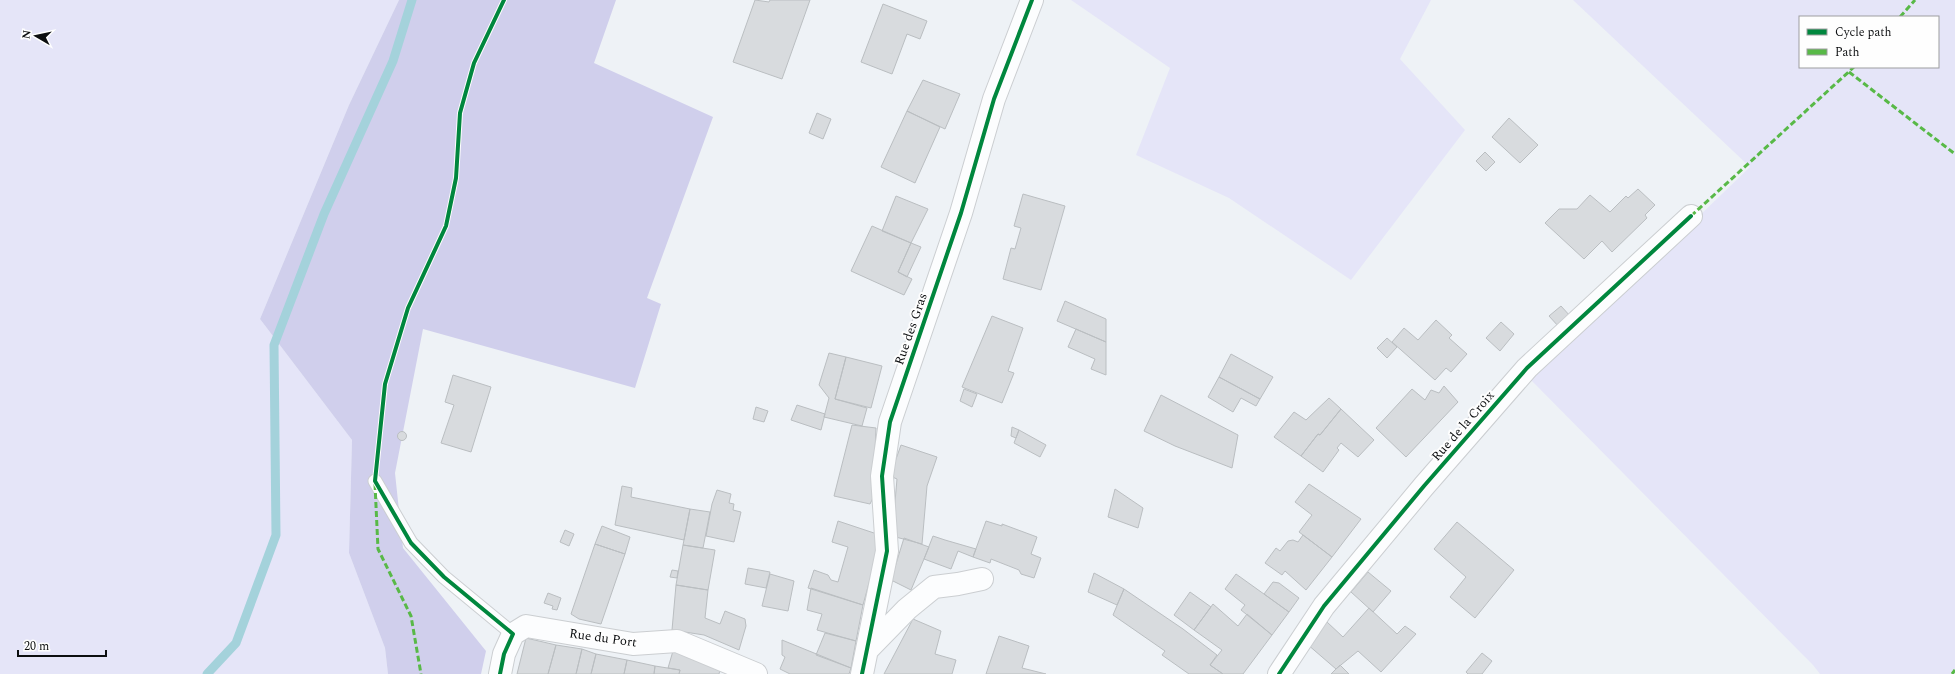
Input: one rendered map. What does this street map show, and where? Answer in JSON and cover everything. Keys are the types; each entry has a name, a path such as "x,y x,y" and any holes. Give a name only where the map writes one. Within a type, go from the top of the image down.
{"street":[{"name":"Rue des Gras","path":"862,674 887,551 882,476 890,422 961,213 994,99 1032,0"},
{"name":"Rue de la Croix","path":"1280,674 1324,606 1424,486 1527,368 1690,216"},
{"path":"867,650 907,609 934,587 982,579"},
{"name":"Rue du Port","path":"512,634 526,626 633,644 677,641 756,674"},
{"path":"500,674 504,654 512,634"}],"lane":[{"path":"375,481 411,543 444,577 512,634"}],"shaded area":[{"path":"0,0 399,0 349,105 260,319 352,440 349,553 385,648 388,674 0,674"},
{"path":"399,0 616,0 594,63 713,117 647,298 661,304 635,388 423,329 395,473 403,548 486,651 481,674 388,674 385,648 349,553 352,440 260,319 349,105"},
{"path":"1071,0 1431,0 1400,59 1465,130 1351,280 1229,198 1136,155 1170,68"},
{"path":"1573,0 1955,0 1955,674 1820,674 1813,665 1530,379 1750,167"}],"building":[{"path":"755,0 769,2 770,0 810,0 782,79 733,62"},
{"path":"883,4 927,21 920,39 907,34 892,74 861,62"},
{"path":"923,80 960,94 945,129 907,111"},
{"path":"907,111 940,127 915,183 881,167"},
{"path":"817,113 831,119 823,139 809,133"},
{"path":"1509,118 1538,145 1520,163 1492,137"},
{"path":"1485,152 1495,162 1486,171 1476,161"},
{"path":"1638,189 1655,205 1645,215 1647,218 1612,252 1602,241 1584,259 1545,223 1559,209 1577,209 1590,195 1610,212 1626,196 1628,198"},
{"path":"1023,194 1065,206 1041,290 1003,279 1011,248 1015,249 1021,228 1014,226"},
{"path":"896,196 928,209 911,243 882,231"},
{"path":"872,226 911,243 898,272 912,279 904,295 851,271"},
{"path":"911,243 921,247 907,277 898,272"},
{"path":"1065,301 1106,319 1106,342 1057,321"},
{"path":"1561,306 1571,317 1559,327 1549,316"},
{"path":"992,316 1023,328 1008,371 1014,373 1002,403 962,387"},
{"path":"1436,320 1452,335 1449,338 1467,354 1451,372 1446,368 1435,380 1392,342 1404,328 1418,340"},
{"path":"1501,322 1514,334 1500,351 1486,338"},
{"path":"1076,329 1106,342 1106,375 1091,369 1095,359 1068,347"},
{"path":"1387,338 1397,347 1387,358 1377,348"},
{"path":"829,353 846,357 835,399 867,408 862,426 824,417 829,398 819,385"},
{"path":"1231,354 1273,377 1260,399 1219,377"},
{"path":"846,357 882,366 871,408 835,399"},
{"path":"453,375 491,387 471,452 441,443 454,405 445,402"},
{"path":"1219,377 1260,399 1256,406 1241,398 1233,412 1208,397"},
{"path":"1444,386 1458,402 1406,457 1376,428 1412,389 1425,400 1431,390 1439,393"},
{"path":"964,389 977,394 972,407 960,401"},
{"path":"1161,395 1238,435 1232,468 1175,446 1144,431"},
{"path":"1329,398 1341,409 1320,435 1318,434 1301,456 1274,437 1294,412 1306,420"},
{"path":"797,405 825,414 821,430 791,420"},
{"path":"756,407 768,411 764,422 753,419"},
{"path":"1341,409 1374,440 1358,457 1341,443 1337,448 1339,450 1323,472 1301,456 1318,434 1320,435"},
{"path":"852,425 876,428 873,498 870,504 834,496"},
{"path":"1012,427 1019,430 1016,438 1011,436"},
{"path":"1019,430 1046,445 1040,457 1014,443"},
{"path":"400,432 404,432 406,436 404,440 400,440 398,438 398,434"},
{"path":"901,445 937,457 927,486 922,544 892,536 897,479 890,476"},
{"path":"1309,484 1361,519 1332,557 1299,532 1312,515 1295,502"},
{"path":"622,486 632,488 631,497 690,509 684,540 615,525"},
{"path":"1115,489 1143,508 1138,528 1108,517"},
{"path":"717,490 731,494 729,503 734,504 733,510 741,512 734,542 706,536 712,504"},
{"path":"690,509 710,512 703,548 683,545"},
{"path":"838,521 877,534 877,554 863,605 808,588 814,570 828,575 831,580 838,582 848,547 832,542"},
{"path":"986,521 1002,526 1002,524 1037,537 1031,554 1041,558 1034,578 1021,574 1019,570 991,559 990,563 973,557"},
{"path":"1457,522 1514,570 1475,618 1450,597 1466,577 1434,549"},
{"path":"602,526 630,537 625,554 595,544"},
{"path":"565,530 574,534 569,546 560,542"},
{"path":"1303,535 1332,557 1306,590 1285,571 1282,575 1265,563 1276,548 1280,551 1288,541 1293,540 1298,542"},
{"path":"933,536 976,549 973,557 958,551 951,569 924,559"},
{"path":"904,538 929,547 911,590 891,580"},
{"path":"595,544 625,554 601,624 579,619 571,614"},
{"path":"683,545 715,550 708,590 676,585"},
{"path":"748,568 770,572 766,588 745,584"},
{"path":"672,570 678,571 677,578 670,577"},
{"path":"1368,572 1391,591 1373,612 1351,592"},
{"path":"1094,573 1124,589 1117,605 1088,592"},
{"path":"770,574 794,581 788,611 762,606"},
{"path":"1236,574 1289,612 1272,635 1241,610 1245,605 1225,589"},
{"path":"1273,582 1279,583 1299,598 1289,612 1264,594"},
{"path":"676,585 708,590 705,618 720,624 725,611 745,619 746,626 739,650 704,635 672,630"},
{"path":"811,588 863,605 856,641 817,630 822,614 807,610"},
{"path":"1124,589 1183,629 1217,655 1210,665 1223,674 1189,674 1162,655 1165,651 1113,615"},
{"path":"1190,592 1211,607 1194,630 1174,615"},
{"path":"548,593 561,598 557,610 552,609 553,606 544,603"},
{"path":"1213,604 1238,626 1247,614 1272,635 1243,674 1223,674 1210,665 1222,650 1194,630"},
{"path":"1369,608 1397,634 1405,626 1416,634 1381,672 1358,651 1336,669 1307,644 1327,622 1343,637"},
{"path":"913,619 941,631 935,654 956,660 952,674 884,674"},
{"path":"825,633 856,641 851,668 816,655"},
{"path":"999,636 1029,646 1022,668 1046,674 986,674"},
{"path":"526,638 556,645 548,674 517,674"},
{"path":"782,640 851,668 849,674 790,674 780,669 785,657 782,655"},
{"path":"556,645 582,649 576,674 548,674"},
{"path":"582,649 596,654 591,674 576,674"},
{"path":"673,651 720,670 719,674 679,674 680,670 668,668"},
{"path":"1482,653 1492,661 1482,674 1468,674 1466,672"},
{"path":"596,654 627,660 624,674 591,674"},
{"path":"627,660 655,666 654,674 624,674"},
{"path":"1340,665 1349,674 1331,674"},
{"path":"655,666 680,670 679,674 654,674"}],"waterway":[{"path":"207,674 236,643 276,535 274,345 324,214 393,61 412,0"}],"marked path":[{"path":"1901,16 1915,0"},
{"path":"1691,216 1853,68"},
{"path":"1849,72 1955,154"},
{"path":"375,484 378,549 411,616 421,674"},
{"path":"1952,674 1955,670"}],"cycle path":[{"path":"500,674 504,654 513,634 444,577 411,543 375,481 385,384 408,308 446,226 456,178 460,113 474,63 504,0"},
{"path":"862,674 887,551 882,476 890,422 961,213 994,99 1032,0"},
{"path":"1279,674 1324,606 1424,486 1527,368 1691,216"}]}
